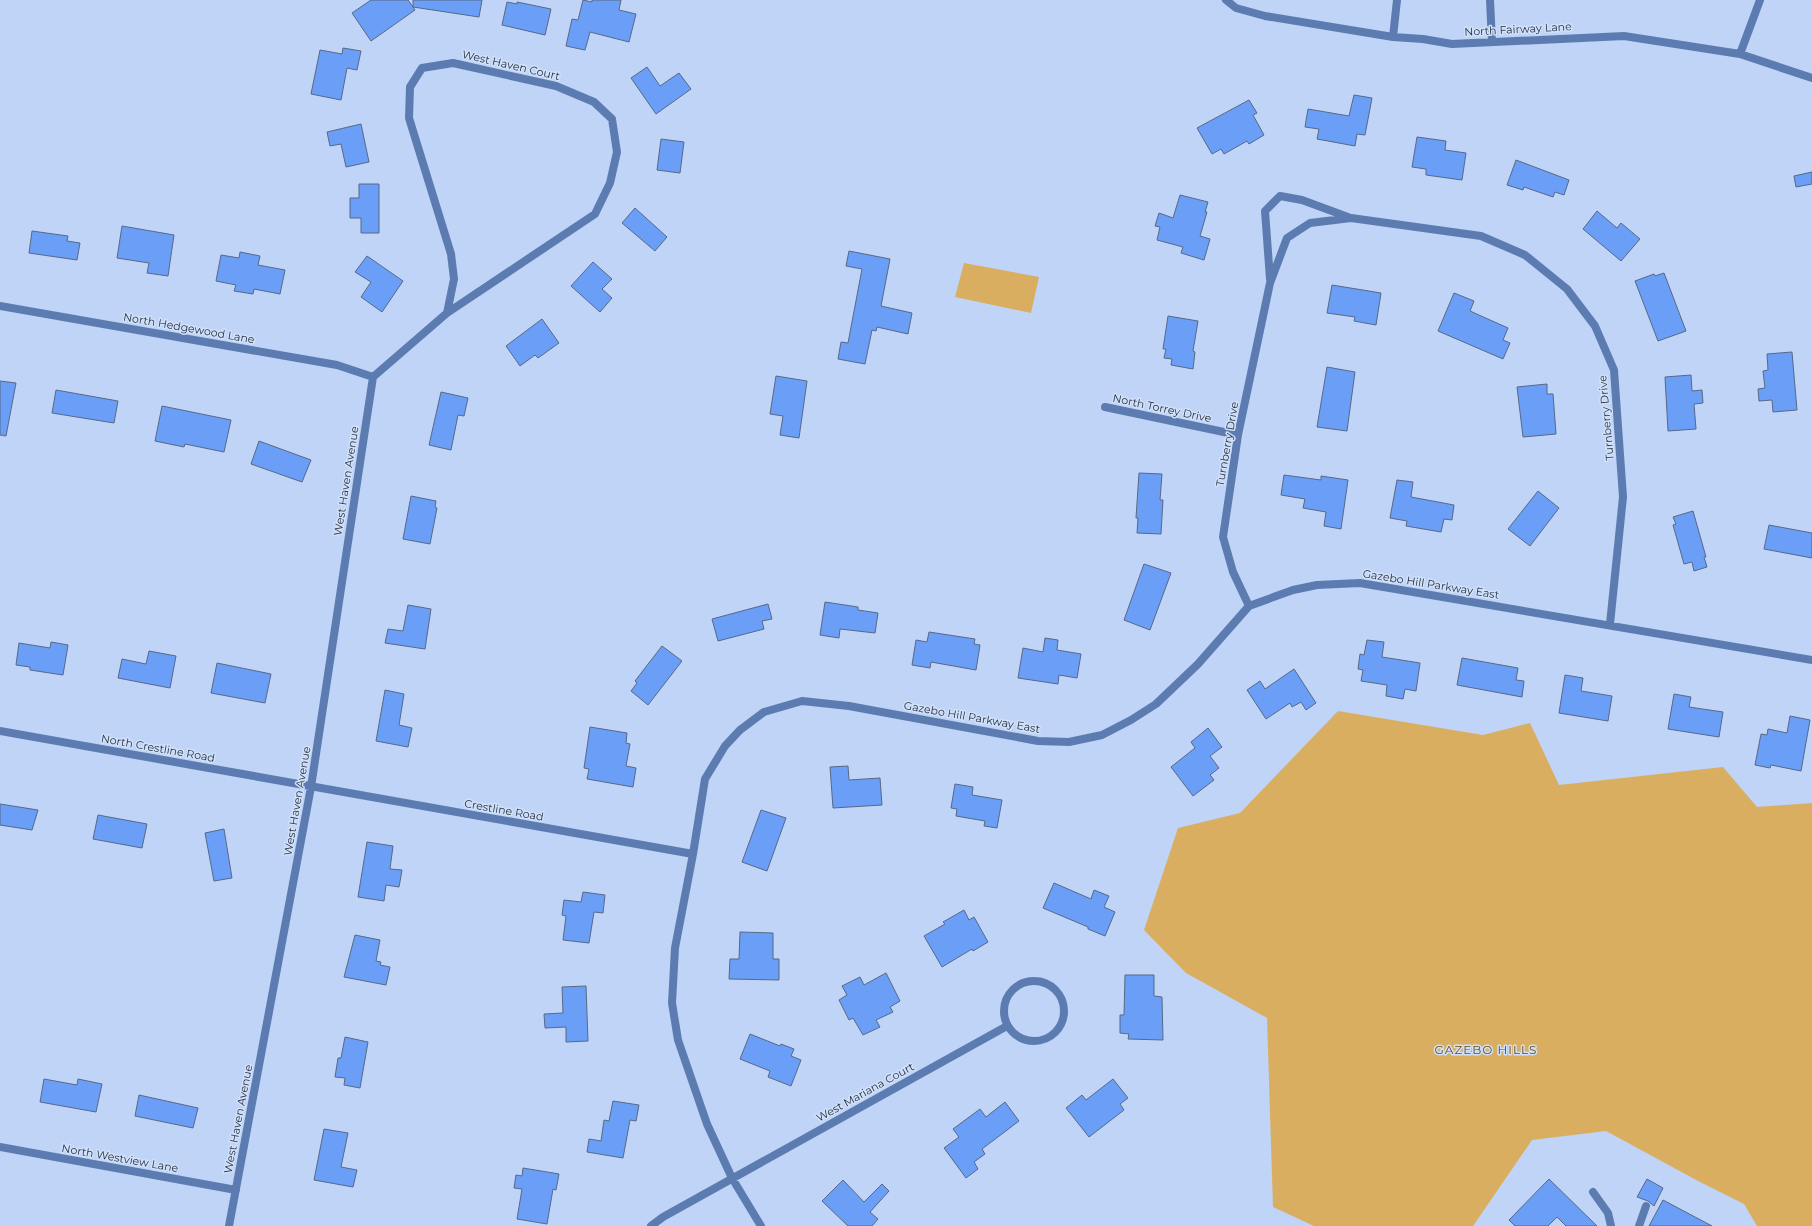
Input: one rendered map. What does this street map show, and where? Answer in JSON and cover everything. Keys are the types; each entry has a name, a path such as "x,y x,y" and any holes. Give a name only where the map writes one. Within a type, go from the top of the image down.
{"street":[{"name":"North Fairway Lane","path":"1226,0 1236,8 1265,16 1393,37 1423,39 1452,44 1624,36 1740,54 1811,76"},
{"path":"1393,37 1397,0"},
{"path":"1490,0 1492,42"},
{"path":"1740,54 1760,0"},
{"name":"West Haven Court","path":"373,377 447,313 595,214 610,184 617,152 612,119 594,102 556,86 453,63 422,68 410,87 409,118 451,254 454,280 447,313"},
{"name":"Turnberry Drive","path":"1270,282 1265,211 1280,196 1302,200 1351,218 1481,236 1525,255 1567,289 1595,326 1614,370 1623,497 1610,624"},
{"name":"Turnberry Drive","path":"1249,606 1233,572 1223,537 1238,435 1270,282 1287,238 1310,223 1351,218"},
{"name":"North Hedgewood Lane","path":"0,306 337,365 373,377"},
{"name":"West Haven Avenue","path":"229,1226 311,787 373,377"},
{"name":"North Torrey Drive","path":"1104,407 1238,435"},
{"name":"Gazebo Hill Parkway East","path":"761,1226 732,1178 707,1124 678,1040 672,1003 675,948 693,854 705,779 725,746 740,730 764,712 802,701 848,706 1038,741 1069,742 1102,735 1131,720 1156,704 1198,664 1249,606 1293,590 1317,585 1360,583 1610,624 1812,660"},
{"name":"North Crestline Road","path":"0,731 311,787"},
{"name":"Crestline Road","path":"311,787 693,854"},
{"path":"1029,981 1044,982 1056,989 1062,997 1065,1007 1064,1018 1060,1028 1053,1036 1044,1040 1033,1042 1023,1040 1014,1034 1007,1026 1004,1016 1004,1007 1012,989 1020,984 1029,981"},
{"name":"West Mariana Court","path":"651,1226 659,1219 1007,1026"},
{"name":"North Westview Lane","path":"0,1147 236,1190"},
{"path":"1593,1192 1608,1213 1611,1226"},
{"path":"1639,1226 1646,1206"}],"shaded area":[{"path":"964,263 1039,277 1031,313 955,297"},
{"path":"1338,711 1483,735 1530,723 1559,785 1723,767 1757,807 1812,803 1812,1226 1757,1226 1744,1204 1606,1131 1532,1140 1473,1226 1314,1226 1273,1207 1267,1018 1186,973 1144,930 1178,828 1240,813"}],"building":[{"path":"371,0 408,0 415,10 371,41 352,13"},
{"path":"413,0 482,0 479,17 413,7"},
{"path":"583,0 592,2 592,0 621,0 619,10 636,14 629,42 590,32 585,50 566,46 572,19 578,20"},
{"path":"507,2 517,4 517,2 551,9 545,35 502,25"},
{"path":"343,48 361,51 357,70 347,68 341,100 311,94 320,50 342,54"},
{"path":"647,67 660,86 679,73 691,89 656,114 631,78"},
{"path":"1354,95 1372,98 1365,135 1357,134 1355,146 1317,139 1319,129 1305,127 1308,109 1349,116"},
{"path":"1249,100 1257,113 1253,115 1264,135 1249,144 1247,141 1224,154 1221,149 1212,154 1197,128"},
{"path":"361,124 369,162 346,167 341,144 330,146 327,132"},
{"path":"1417,137 1446,141 1445,150 1466,153 1462,180 1426,175 1426,169 1412,167"},
{"path":"661,139 684,142 680,173 657,170"},
{"path":"1516,160 1569,180 1564,195 1555,192 1553,197 1524,187 1523,190 1507,185"},
{"path":"1812,172 1812,184 1796,187 1794,176"},
{"path":"359,184 379,184 379,233 361,233 361,218 350,218 350,198 359,198"},
{"path":"1180,195 1208,202 1205,212 1207,212 1200,236 1210,239 1204,260 1181,253 1183,247 1157,240 1160,227 1155,226 1159,213 1173,218"},
{"path":"635,208 667,237 655,251 622,223"},
{"path":"1597,211 1617,228 1621,223 1640,239 1621,261 1583,229"},
{"path":"122,226 174,235 168,276 147,273 149,263 117,258"},
{"path":"32,231 68,236 67,241 80,243 77,260 29,253"},
{"path":"849,251 890,259 881,306 912,313 908,334 877,327 876,331 872,330 865,364 838,359 841,342 848,343 862,269 846,266"},
{"path":"240,252 260,256 258,265 285,270 280,294 254,289 253,294 234,291 236,285 216,281 221,255 239,258"},
{"path":"367,256 403,281 382,312 361,297 371,282 355,272"},
{"path":"593,262 612,279 602,289 612,298 600,312 571,286"},
{"path":"1664,273 1686,331 1658,341 1635,281 1654,274 1655,276"},
{"path":"1332,285 1381,293 1376,325 1354,321 1355,317 1327,313"},
{"path":"1454,293 1474,301 1470,311 1508,328 1503,340 1510,343 1503,359 1438,331"},
{"path":"1168,316 1198,321 1193,351 1195,352 1193,369 1171,365 1172,359 1164,358 1166,349 1163,349"},
{"path":"542,319 559,343 538,358 535,355 520,366 506,346"},
{"path":"1792,352 1797,410 1773,412 1772,400 1759,401 1758,389 1765,388 1763,371 1768,370 1767,354"},
{"path":"1327,367 1355,372 1347,431 1317,427"},
{"path":"1691,375 1692,391 1702,390 1703,403 1694,404 1696,429 1668,431 1665,377"},
{"path":"776,376 807,381 799,438 780,435 783,416 770,414"},
{"path":"0,381 16,383 6,436 0,435"},
{"path":"1547,384 1547,394 1553,394 1556,434 1523,437 1517,387"},
{"path":"56,390 118,401 114,423 52,413"},
{"path":"441,392 468,398 464,416 458,415 451,450 429,445"},
{"path":"162,406 231,420 224,452 185,444 184,447 155,441"},
{"path":"259,441 311,460 302,482 251,464"},
{"path":"1139,473 1162,474 1160,500 1163,500 1161,534 1137,533 1138,518 1136,518"},
{"path":"1284,475 1321,480 1321,476 1348,480 1341,529 1324,526 1326,512 1303,508 1305,499 1281,495"},
{"path":"1397,480 1413,482 1411,497 1454,505 1452,520 1444,519 1441,532 1406,526 1407,521 1390,518"},
{"path":"1538,491 1559,508 1530,546 1508,529"},
{"path":"411,496 436,501 435,507 437,508 430,544 403,539"},
{"path":"1693,511 1706,557 1704,557 1707,567 1694,571 1692,562 1684,564 1673,525 1676,524 1673,517"},
{"path":"1769,525 1812,533 1812,558 1764,549"},
{"path":"1144,564 1171,573 1150,630 1124,620"},
{"path":"825,602 858,607 858,610 878,613 875,633 840,629 839,638 820,635"},
{"path":"768,604 772,619 762,621 764,629 718,641 712,619"},
{"path":"408,605 431,609 425,649 385,643 388,629 403,631"},
{"path":"929,632 975,639 974,644 980,645 976,670 931,662 930,668 912,665 916,640 927,642"},
{"path":"1045,638 1058,640 1057,650 1081,654 1077,678 1059,675 1058,684 1018,678 1023,648 1043,652"},
{"path":"1367,640 1384,642 1382,657 1420,663 1416,691 1405,689 1403,699 1386,696 1387,685 1361,681 1363,670 1358,669 1360,654 1364,655"},
{"path":"51,642 68,645 63,675 30,670 30,667 16,665 19,643 50,648"},
{"path":"662,646 682,661 648,705 631,691 637,683 635,681"},
{"path":"149,651 176,656 170,688 118,678 122,659 146,664"},
{"path":"1462,658 1518,668 1516,680 1524,681 1522,697 1457,685"},
{"path":"217,663 271,674 265,703 211,693"},
{"path":"1294,669 1316,703 1306,710 1301,702 1292,707 1290,703 1266,719 1247,690 1260,681 1265,689"},
{"path":"1565,675 1583,678 1581,691 1612,696 1608,721 1559,713"},
{"path":"385,690 404,694 399,725 412,728 408,747 376,741"},
{"path":"1674,694 1691,697 1689,707 1723,712 1719,737 1668,729"},
{"path":"1790,716 1810,720 1801,771 1771,765 1770,768 1755,765 1761,734 1767,735 1768,729 1787,733"},
{"path":"590,727 627,733 626,743 630,744 626,766 636,768 633,787 587,779 589,769 584,768"},
{"path":"1208,728 1222,747 1210,756 1219,768 1210,775 1214,780 1193,796 1171,767 1195,748 1191,742"},
{"path":"848,766 849,780 880,778 882,805 833,808 830,767"},
{"path":"955,784 973,787 972,795 1002,800 997,828 984,826 985,821 956,816 957,809 951,808"},
{"path":"0,804 38,810 32,830 0,825"},
{"path":"761,810 786,818 767,871 742,862"},
{"path":"98,815 147,824 142,848 93,839"},
{"path":"224,829 232,878 214,881 205,833"},
{"path":"367,842 393,846 390,869 402,870 399,887 386,885 384,901 358,897"},
{"path":"1054,883 1091,899 1094,890 1109,896 1104,907 1115,912 1105,936 1088,929 1088,927 1043,908"},
{"path":"583,892 605,895 603,913 594,912 589,943 563,940 566,916 562,915 564,900 581,902"},
{"path":"964,910 969,920 974,917 988,942 973,951 972,949 942,967 924,936 945,924 943,922"},
{"path":"740,932 773,933 773,959 779,959 779,980 729,979 730,959 739,959"},
{"path":"355,935 380,940 376,961 381,962 380,965 390,967 386,985 344,977"},
{"path":"886,973 900,1001 890,1007 893,1012 876,1020 880,1027 863,1035 853,1018 849,1020 839,1000 847,995 842,986 860,977 864,985"},
{"path":"1125,975 1154,975 1154,996 1162,997 1163,1040 1128,1039 1129,1034 1120,1033 1120,1015 1124,1015"},
{"path":"586,986 588,1041 566,1042 566,1027 545,1028 544,1014 563,1013 562,987"},
{"path":"750,1034 780,1046 781,1044 794,1049 791,1056 801,1060 791,1086 768,1077 770,1071 740,1059"},
{"path":"345,1037 368,1042 360,1088 344,1085 345,1078 335,1077 338,1058 341,1058"},
{"path":"44,1079 77,1085 78,1079 102,1084 96,1112 40,1102"},
{"path":"1113,1079 1128,1098 1120,1104 1124,1110 1089,1137 1066,1108 1082,1095 1086,1100"},
{"path":"139,1095 198,1108 193,1128 135,1116"},
{"path":"613,1101 639,1105 636,1121 630,1120 623,1158 587,1152 589,1139 601,1141 604,1120 609,1121"},
{"path":"1005,1102 1019,1121 982,1149 985,1154 974,1162 978,1169 966,1178 944,1148 959,1137 953,1129 980,1109 986,1117"},
{"path":"324,1129 348,1133 341,1167 357,1170 353,1187 314,1180"},
{"path":"523,1168 559,1174 556,1190 553,1189 547,1224 517,1219 522,1189 514,1188 516,1175 522,1176"},
{"path":"1549,1179 1597,1226 1566,1226 1557,1217 1548,1226 1515,1226 1509,1220"},
{"path":"1647,1179 1663,1188 1654,1206 1648,1201 1637,1197"},
{"path":"843,1180 864,1202 882,1184 889,1191 870,1212 878,1219 872,1226 848,1226 822,1201"},
{"path":"1663,1200 1712,1226 1649,1226"}],"district":[{"name":"GAZEBO HILLS","path":"1486,1050"}]}
